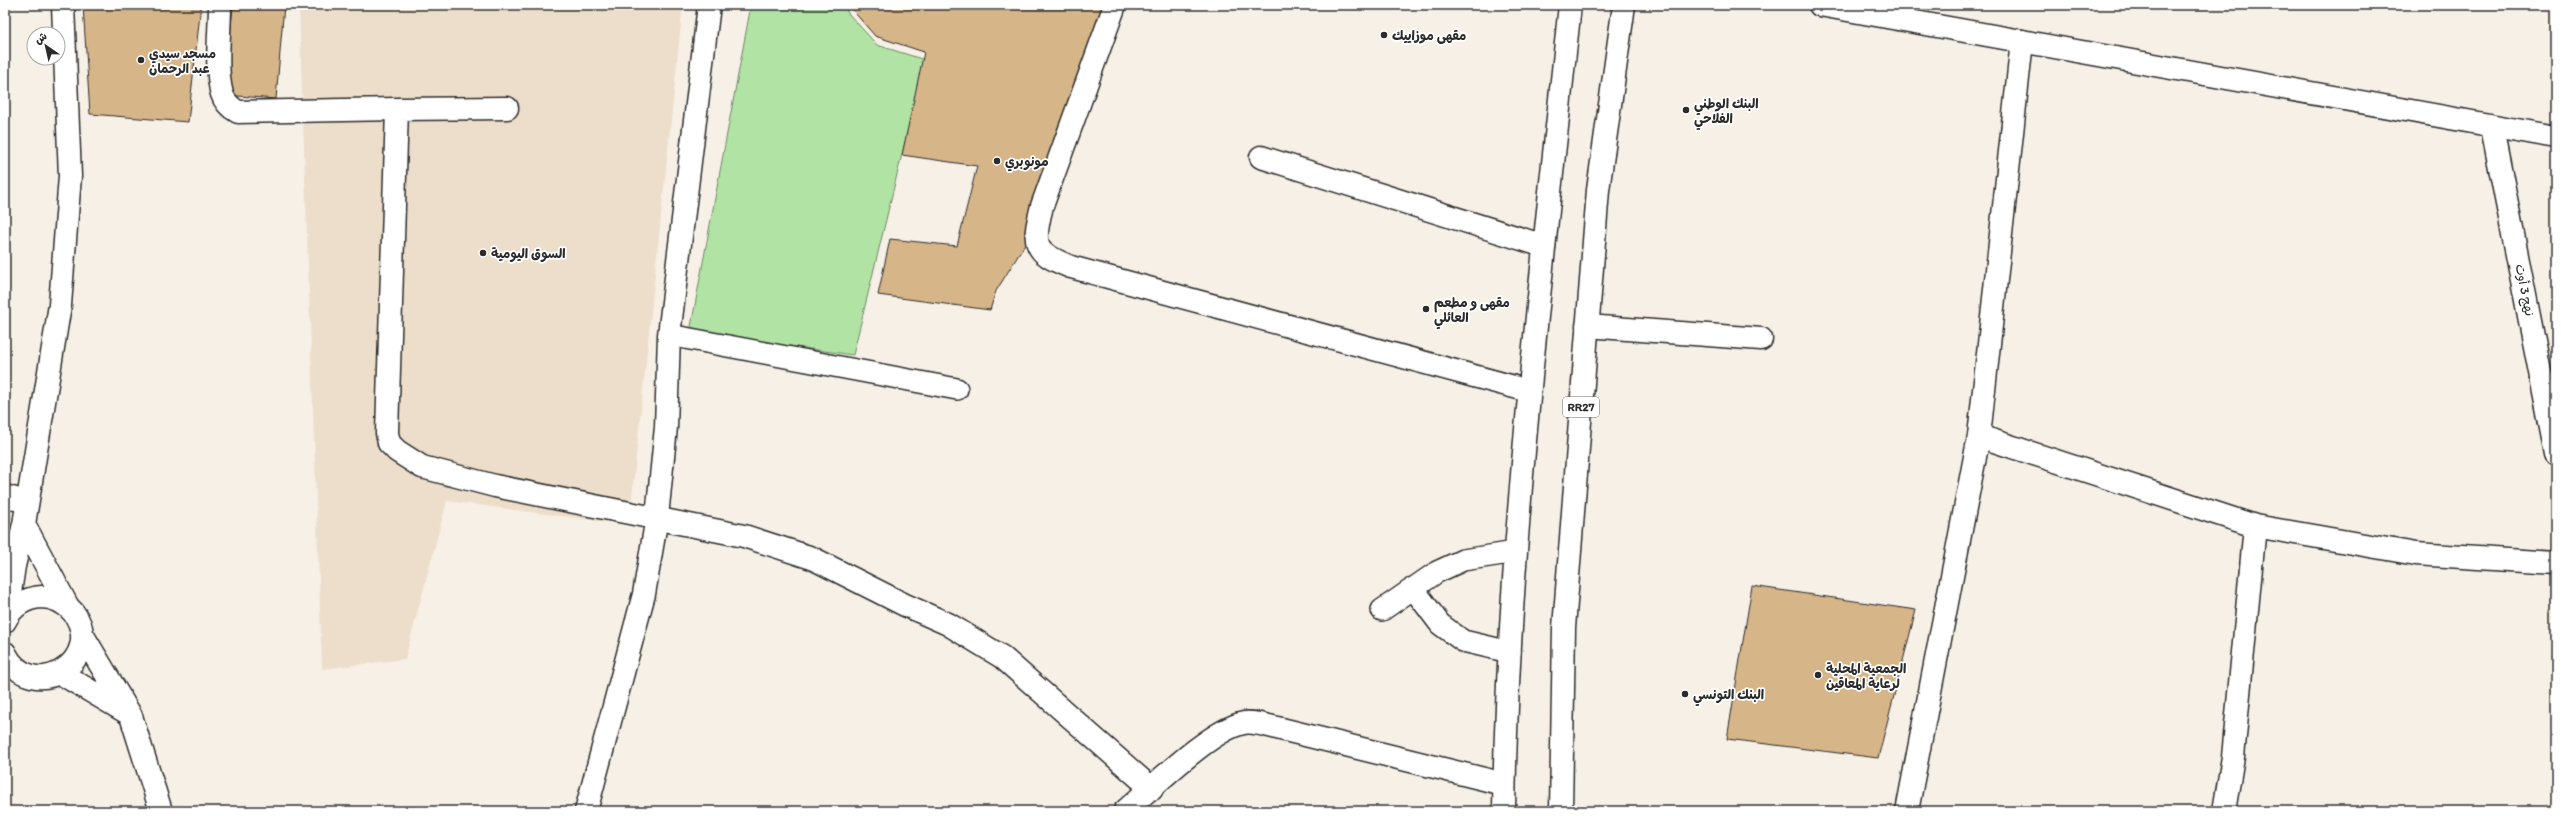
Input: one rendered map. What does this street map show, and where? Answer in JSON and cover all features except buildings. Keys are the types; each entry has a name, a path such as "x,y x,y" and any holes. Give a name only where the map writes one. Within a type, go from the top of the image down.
{"main road":[{"path":"6,620 14,566 24,524 26,502 60,305 70,176 63,5"},
{"path":"220,5 220,80 222,95 232,108 238,112 507,108"},
{"path":"586,811 644,594 657,517 666,427 669,335 709,5"},
{"path":"1115,5 1042,206 1036,230 1039,247 1047,258 1071,267 1529,391"},
{"path":"1504,811 1510,652 1516,552 1529,391 1570,5"},
{"name":"RR27","path":"1561,811 1564,628 1598,190 1624,5"},
{"path":"1820,5 1894,20 2022,41 2492,127 2556,137"},
{"path":"1907,811 1979,436 2022,41"},
{"path":"397,109 387,432 389,443 397,451 422,467 495,486 657,517 744,536 812,558 905,605 948,624 1002,657 1152,789"},
{"name":"نهج 3 أوت","path":"2492,127 2556,454"},
{"path":"1261,157 1544,246"},
{"path":"1588,326 1761,339"},
{"path":"1979,436 2255,526 2416,554 2556,563"},
{"path":"5,496 26,502"},
{"path":"24,524 68,607 78,619 82,634 131,716 161,811"},
{"path":"2224,811 2232,757 2255,526"},
{"path":"6,620 15,607 27,599 42,597 56,599 68,607"},
{"path":"5,653 12,674 46,678 60,673 73,663 80,650 82,634"},
{"path":"60,673 112,702 131,716"},
{"path":"1125,811 1208,741 1224,730 1245,722 1277,728 1504,784"}],"lane":[{"path":"669,335 957,389"},
{"path":"1382,610 1437,572 1463,560 1516,552"},
{"path":"1413,588 1440,624 1463,641 1510,652"}],"shaded area":[{"name":"السوق اليومية","path":"299,5 683,5 629,525 447,501 405,659 322,669"}],"green space":[{"path":"751,5 847,5 847,12 877,45 925,60 853,355 690,332"}],"place":[{"name":"مقهى موزاييك","path":"1384,35"},
{"name":"مسجد سيدي عبد الرحمان","path":"141,60"},
{"name":"البنك الوطني الفلاحي","path":"1686,110"},
{"name":"مونوبري","path":"997,161"},
{"name":"السوق اليومية","path":"483,253"},
{"name":"مقهى و مطعم العائلي","path":"1426,309"},
{"name":"الجمعية المحلية لرعاية المعاقين","path":"1818,675"},
{"name":"البنك التونسي","path":"1685,694"}]}
